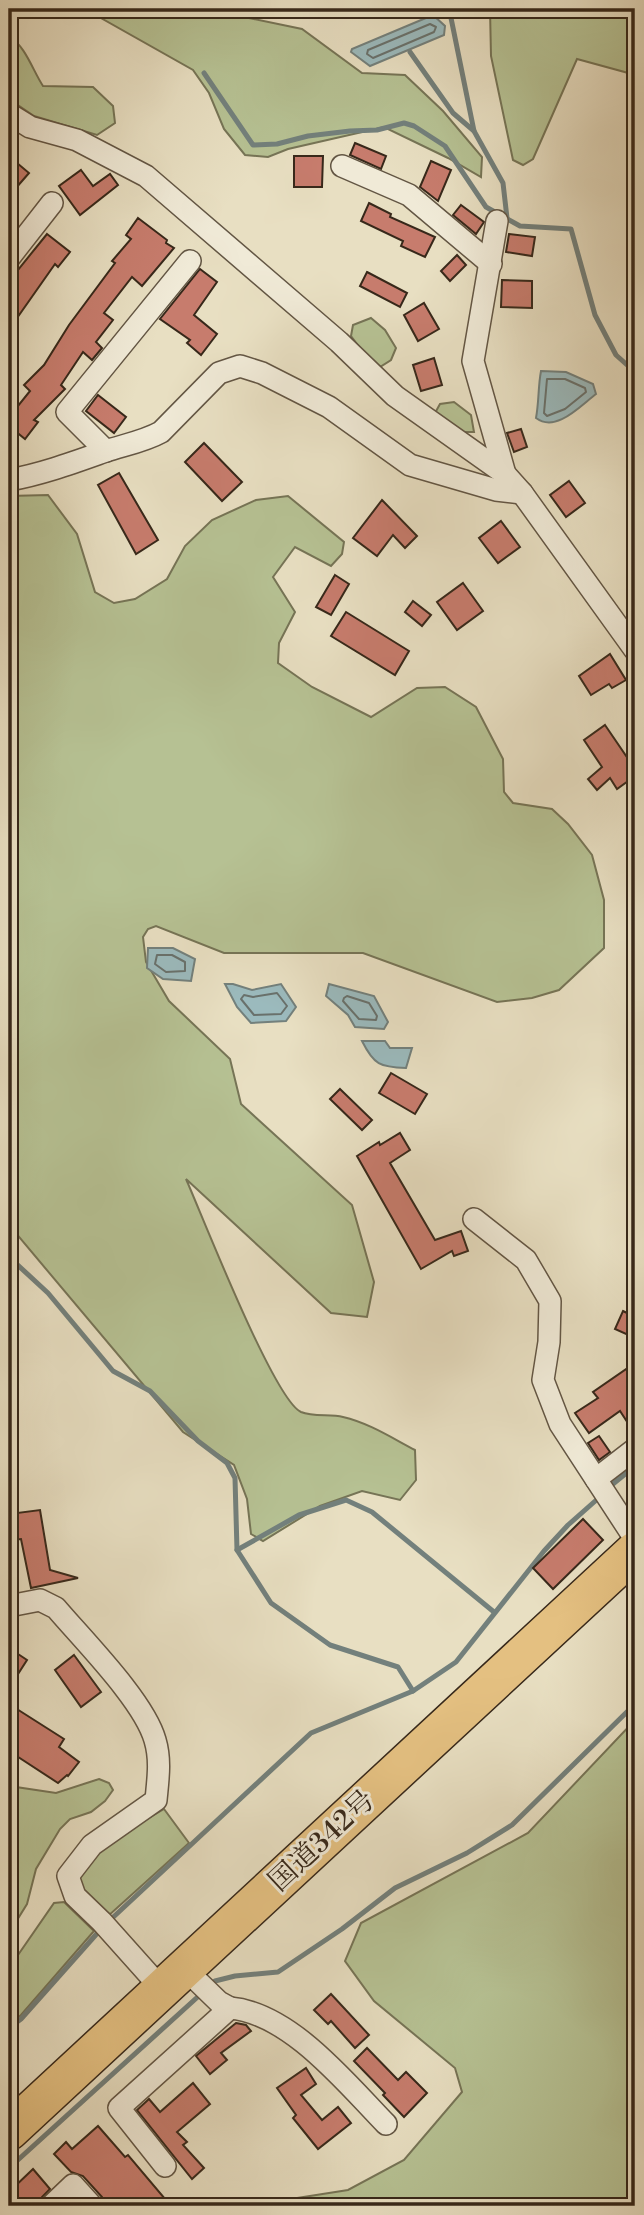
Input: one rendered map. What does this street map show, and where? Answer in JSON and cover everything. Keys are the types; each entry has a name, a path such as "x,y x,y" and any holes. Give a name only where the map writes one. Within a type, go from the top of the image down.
{"highway":[{"name":"国道342号","path":"9,2131 635,1551"}],"street":[{"path":"9,114 30,127 77,140 146,176 339,342 395,396 505,474 522,493 635,650"},
{"path":"342,166 409,195 491,264"},
{"path":"9,258 52,203"},
{"path":"497,221 473,361 505,474"},
{"path":"106,451 67,412 190,261"},
{"path":"9,480 70,465 148,439 160,432 219,373 240,366 262,373 329,407 410,466 496,491 522,493"},
{"path":"474,1219 526,1260 550,1301 549,1342 543,1380 560,1424 635,1539"},
{"path":"596,1479 635,1449"},
{"path":"9,1605 40,1600 56,1608 138,1706 155,1738 160,1767 156,1800 92,1845 68,1876 75,1896 102,1922 173,1978 230,2008 250,2010 293,2034 331,2067 386,2124"},
{"path":"165,2166 119,2108 230,2008"},
{"path":"51,2206 74,2185 93,2206"}],"green space":[{"path":"85,9 205,9 302,29 362,73 405,75 443,111 482,157 481,177 384,127 288,149 268,157 245,155 224,129 209,93 193,70"},
{"path":"490,9 635,9 635,70 632,74 577,59 533,159 523,165 513,160 491,56"},
{"path":"9,36 24,52 43,86 93,87 113,106 115,123 97,135 34,116 9,99"},
{"path":"371,318 385,330 396,348 391,360 380,367 363,352 351,336 353,325"},
{"path":"454,402 471,415 474,432 456,432 435,413 440,404"},
{"path":"48,495 77,534 95,592 114,603 135,599 167,579 185,546 212,520 256,500 288,496 344,542 342,554 331,566 295,547 273,577 295,612 279,643 278,663 312,687 371,717 417,688 445,687 476,707 503,759 504,792 513,803 552,809 568,824 592,855 604,900 604,948 559,990 532,998 497,1002 363,953 224,953 156,926 148,929 143,937 146,962 169,1001 230,1059 241,1104 352,1205 374,1282 367,1317 331,1313 186,1179 239,1305 274,1376 289,1400 301,1412 338,1416 362,1423 415,1450 416,1480 400,1500 362,1491 320,1506 263,1541 251,1534 247,1499 234,1465 183,1432 9,1225 9,496"},
{"path":"635,1720 635,2206 246,2206 348,2190 404,2160 462,2092 455,2068 374,2001 345,1961 361,1923 528,1833"},
{"path":"99,1779 109,1783 113,1790 105,1801 91,1812 70,1819 60,1829 36,1869 27,1904 9,1933 9,1786 56,1793"},
{"path":"164,1809 189,1843 107,1917 78,1890 82,1862 95,1850"},
{"path":"64,1902 94,1931 21,2015 9,2025 9,1968 54,1903"}],"water":[{"path":"433,15 445,26 444,35 370,66 351,52 352,49"},
{"path":"541,371 566,372 593,384 596,394 568,416 544,422 536,418"},
{"path":"148,948 173,948 195,959 191,981 163,979 147,968"},
{"path":"225,984 252,990 281,984 296,1007 286,1021 251,1023 237,1007"},
{"path":"329,984 374,996 388,1022 384,1029 355,1027 348,1015 326,996"},
{"path":"362,1041 385,1041 390,1048 412,1048 406,1068 390,1067 374,1060"}],"building":[{"path":"355,143 386,156 381,169 350,155"},
{"path":"294,156 323,156 322,187 294,187"},
{"path":"431,161 451,170 438,201 420,187"},
{"path":"17,163 29,173 9,196 9,172"},
{"path":"81,170 93,186 110,174 118,185 80,215 59,186"},
{"path":"369,203 391,214 390,217 435,237 425,257 401,246 403,241 361,221"},
{"path":"461,205 484,222 476,234 453,215"},
{"path":"138,218 174,248 142,286 132,277 104,313 113,320 96,342 102,348 92,360 83,352 61,385 65,389 34,420 38,422 25,439 9,426 9,417 30,391 24,385 44,365 69,325 115,263 112,261 131,239 126,235"},
{"path":"47,234 70,252 58,267 55,264 17,318 9,311 9,281"},
{"path":"509,234 535,237 532,256 506,252"},
{"path":"457,255 466,265 450,281 441,271"},
{"path":"200,269 217,282 194,315 217,334 201,355 187,343 190,340 160,319"},
{"path":"367,272 407,293 400,307 360,286"},
{"path":"502,280 532,281 532,308 501,307"},
{"path":"424,303 439,329 418,341 404,315"},
{"path":"434,358 442,385 421,391 413,365"},
{"path":"98,395 126,417 114,433 86,411"},
{"path":"521,429 527,447 514,452 507,433"},
{"path":"204,443 242,482 222,501 185,462"},
{"path":"119,473 158,540 136,554 98,485"},
{"path":"569,481 585,503 566,517 550,495"},
{"path":"382,500 417,536 405,548 393,535 377,556 353,538"},
{"path":"501,521 520,547 498,563 479,538"},
{"path":"335,575 349,584 331,615 316,607"},
{"path":"463,583 483,611 457,630 437,602"},
{"path":"413,601 431,615 422,626 405,612"},
{"path":"346,612 409,651 395,675 331,636"},
{"path":"610,654 626,680 612,688 609,684 591,695 579,676"},
{"path":"605,725 635,769 635,776 617,789 610,778 597,790 588,779 602,767 584,740"},
{"path":"391,1073 427,1094 415,1114 379,1093"},
{"path":"340,1089 372,1120 362,1130 330,1099"},
{"path":"400,1133 410,1150 390,1163 435,1240 461,1231 468,1251 454,1256 452,1251 421,1269 357,1156"},
{"path":"623,1311 635,1317 635,1338 615,1329"},
{"path":"635,1363 635,1434 620,1411 589,1433 575,1413 598,1398 593,1392"},
{"path":"599,1436 610,1452 599,1460 588,1443"},
{"path":"40,1510 50,1570 78,1578 31,1588 21,1539 11,1540 9,1514"},
{"path":"583,1519 603,1540 553,1589 533,1568"},
{"path":"9,1648 27,1660 9,1688"},
{"path":"74,1655 101,1692 81,1707 55,1670"},
{"path":"9,1704 64,1739 59,1747 79,1762 68,1776 58,1783 9,1751"},
{"path":"331,1994 369,2035 355,2048 331,2021 328,2024 314,2010"},
{"path":"236,2023 246,2025 251,2031 221,2053 227,2060 210,2074 196,2056"},
{"path":"367,2048 398,2080 406,2072 427,2093 404,2117 354,2061"},
{"path":"306,2068 316,2084 301,2095 322,2120 338,2107 351,2123 318,2149 293,2118 296,2115 277,2088"},
{"path":"193,2083 210,2104 177,2132 187,2142 183,2145 204,2168 192,2179 137,2110 149,2099 160,2112"},
{"path":"98,2126 125,2157 128,2155 171,2206 105,2206 102,2197 83,2176 71,2172 54,2154 66,2142 72,2149"},
{"path":"33,2169 50,2189 38,2206 9,2206 9,2192"}],"waterway":[{"path":"452,9 450,13 474,131"},
{"path":"410,52 453,113 474,131 503,183 507,218"},
{"path":"204,73 253,145 277,144 308,136 377,130 404,123 414,126 445,146 486,207 520,226 571,229 595,315 616,355 635,372"},
{"path":"9,1257 48,1293 113,1371 150,1391 198,1441 227,1463 235,1478 237,1550 271,1603 330,1645 398,1667 413,1691"},
{"path":"608,1488 635,1466"},
{"path":"108,1922 311,1733 413,1691 456,1662 544,1551 602,1495"},
{"path":"237,1550 299,1515 346,1500 372,1512 494,1612"},
{"path":"209,1986 215,1981 235,1976 278,1972 342,1929 395,1888 467,1853 512,1825 635,1704"},
{"path":"9,2028 21,2019 101,1929"},
{"path":"9,2168 202,1993"}]}
